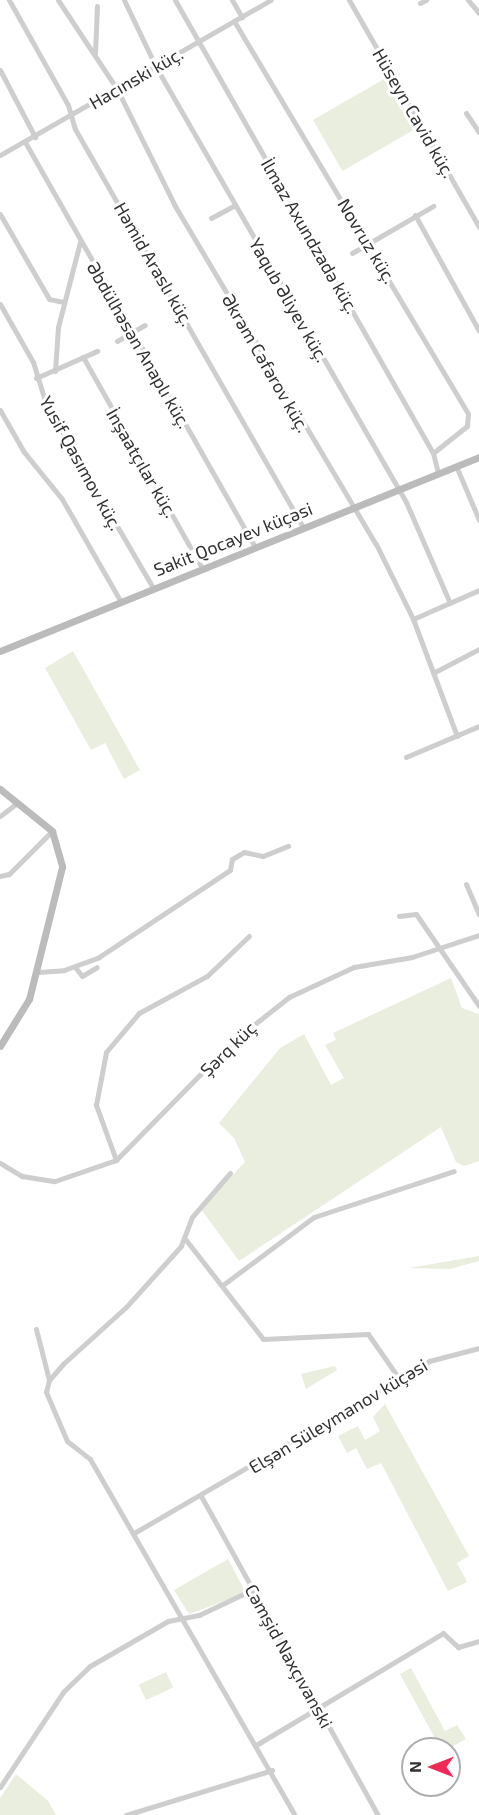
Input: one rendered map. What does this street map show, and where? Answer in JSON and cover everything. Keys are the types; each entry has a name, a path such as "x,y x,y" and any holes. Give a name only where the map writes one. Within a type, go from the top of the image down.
{"street":[{"name":"Həmid Araslı küç.","path":"9,0 70,116 303,527"},
{"name":"Əkrəm Cəfərov küç.","path":"58,0 84,46 95,53 117,89 175,206 353,507 414,619 457,736"},
{"name":"Yaqub Əliyev küç.","path":"124,0 156,67 398,489 450,603"},
{"name":"İlmaz Axundzadə küç.","path":"176,0 433,453 438,473"},
{"path":"232,0 242,17"},
{"name":"Hacınski küç.","path":"0,154 25,142 271,0"},
{"name":"Hüseyn Cavid küç.","path":"349,0 479,227"},
{"path":"420,3 426,0"},
{"path":"468,0 479,13"},
{"path":"95,53 97,6"},
{"name":"Novruz küç.","path":"234,21 369,242 469,418 467,426 433,453"},
{"path":"0,70 35,136"},
{"path":"466,113 479,132"},
{"name":"Əbdülhəsən Anaplı küç.","path":"25,142 255,547"},
{"path":"211,218 235,205"},
{"path":"352,253 433,206"},
{"path":"0,214 49,299 63,302"},
{"path":"416,215 479,331"},
{"path":"55,371 63,302 80,242"},
{"name":"Yusif Qasımov küç.","path":"0,304 33,362 36,378 153,588"},
{"path":"117,341 145,325"},
{"path":"36,378 97,351"},
{"name":"İnşaatçılar küç.","path":"83,357 202,568"},
{"path":"0,410 35,469 62,499 121,602"},
{"name":"Sakit Qocayev küçəsi","path":"0,651 479,457"},
{"path":"456,466 479,520"},
{"path":"414,619 479,590"},
{"path":"433,673 479,650"},
{"path":"406,757 479,726"},
{"path":"0,789 52,831 61,877 38,972 25,1008 0,1046"},
{"path":"0,816 17,803"},
{"path":"0,876 9,874 52,831"},
{"path":"38,972 75,967 221,876 244,852 263,856 288,846"},
{"path":"466,884 479,915"},
{"path":"399,916 416,914 479,1005"},
{"name":"Şərq küç","path":"0,1163 22,1176 55,1181 116,1160 232,1042 289,997 354,967 438,948 479,935"},
{"path":"116,1160 96,1105 106,1052 139,1013 207,976 249,936"},
{"path":"75,967 82,976 97,967"},
{"path":"224,1284 314,1217 454,1171"},
{"path":"49,1380 126,1307 186,1240 192,1216 230,1173"},
{"path":"186,1240 224,1284 263,1339 368,1334 398,1377"},
{"path":"36,1329 49,1380 47,1399 65,1437 90,1460 272,1770 295,1815"},
{"name":"Elşən Süleymanov küçəsi","path":"134,1533 201,1496 398,1377 441,1356 479,1348"},
{"name":"Cəmşid Naxçıvanski","path":"201,1496 378,1815"},
{"path":"0,1786 75,1679 108,1654 182,1618 252,1590"},
{"path":"256,1745 443,1633 458,1647 479,1641"},
{"path":"126,1815 272,1770"}],"green space":[{"path":"384,79 414,130 342,171 313,120"},
{"path":"73,651 140,770 124,779 105,743 91,750 45,668"},
{"path":"451,978 462,1008 479,1014 479,1161 464,1166 456,1162 441,1127 239,1261 201,1209 245,1162 234,1138 219,1123 280,1048 304,1034 331,1085 344,1078 325,1045 336,1040 333,1033"},
{"path":"479,1256 479,1261 450,1269 409,1268"},
{"path":"335,1366 337,1370 306,1389 301,1374"},
{"path":"385,1404 469,1556 457,1563 467,1582 448,1591 381,1463 367,1469 356,1448 347,1453 338,1436 358,1426 365,1440 380,1431 373,1417"},
{"path":"228,1559 246,1593 189,1614 174,1590"},
{"path":"411,1668 445,1731 457,1725 466,1739 461,1742 461,1737 434,1737 400,1674"},
{"path":"166,1672 173,1687 146,1700 139,1685"},
{"path":"16,1774 48,1801 56,1815 0,1815 0,1798"}]}
